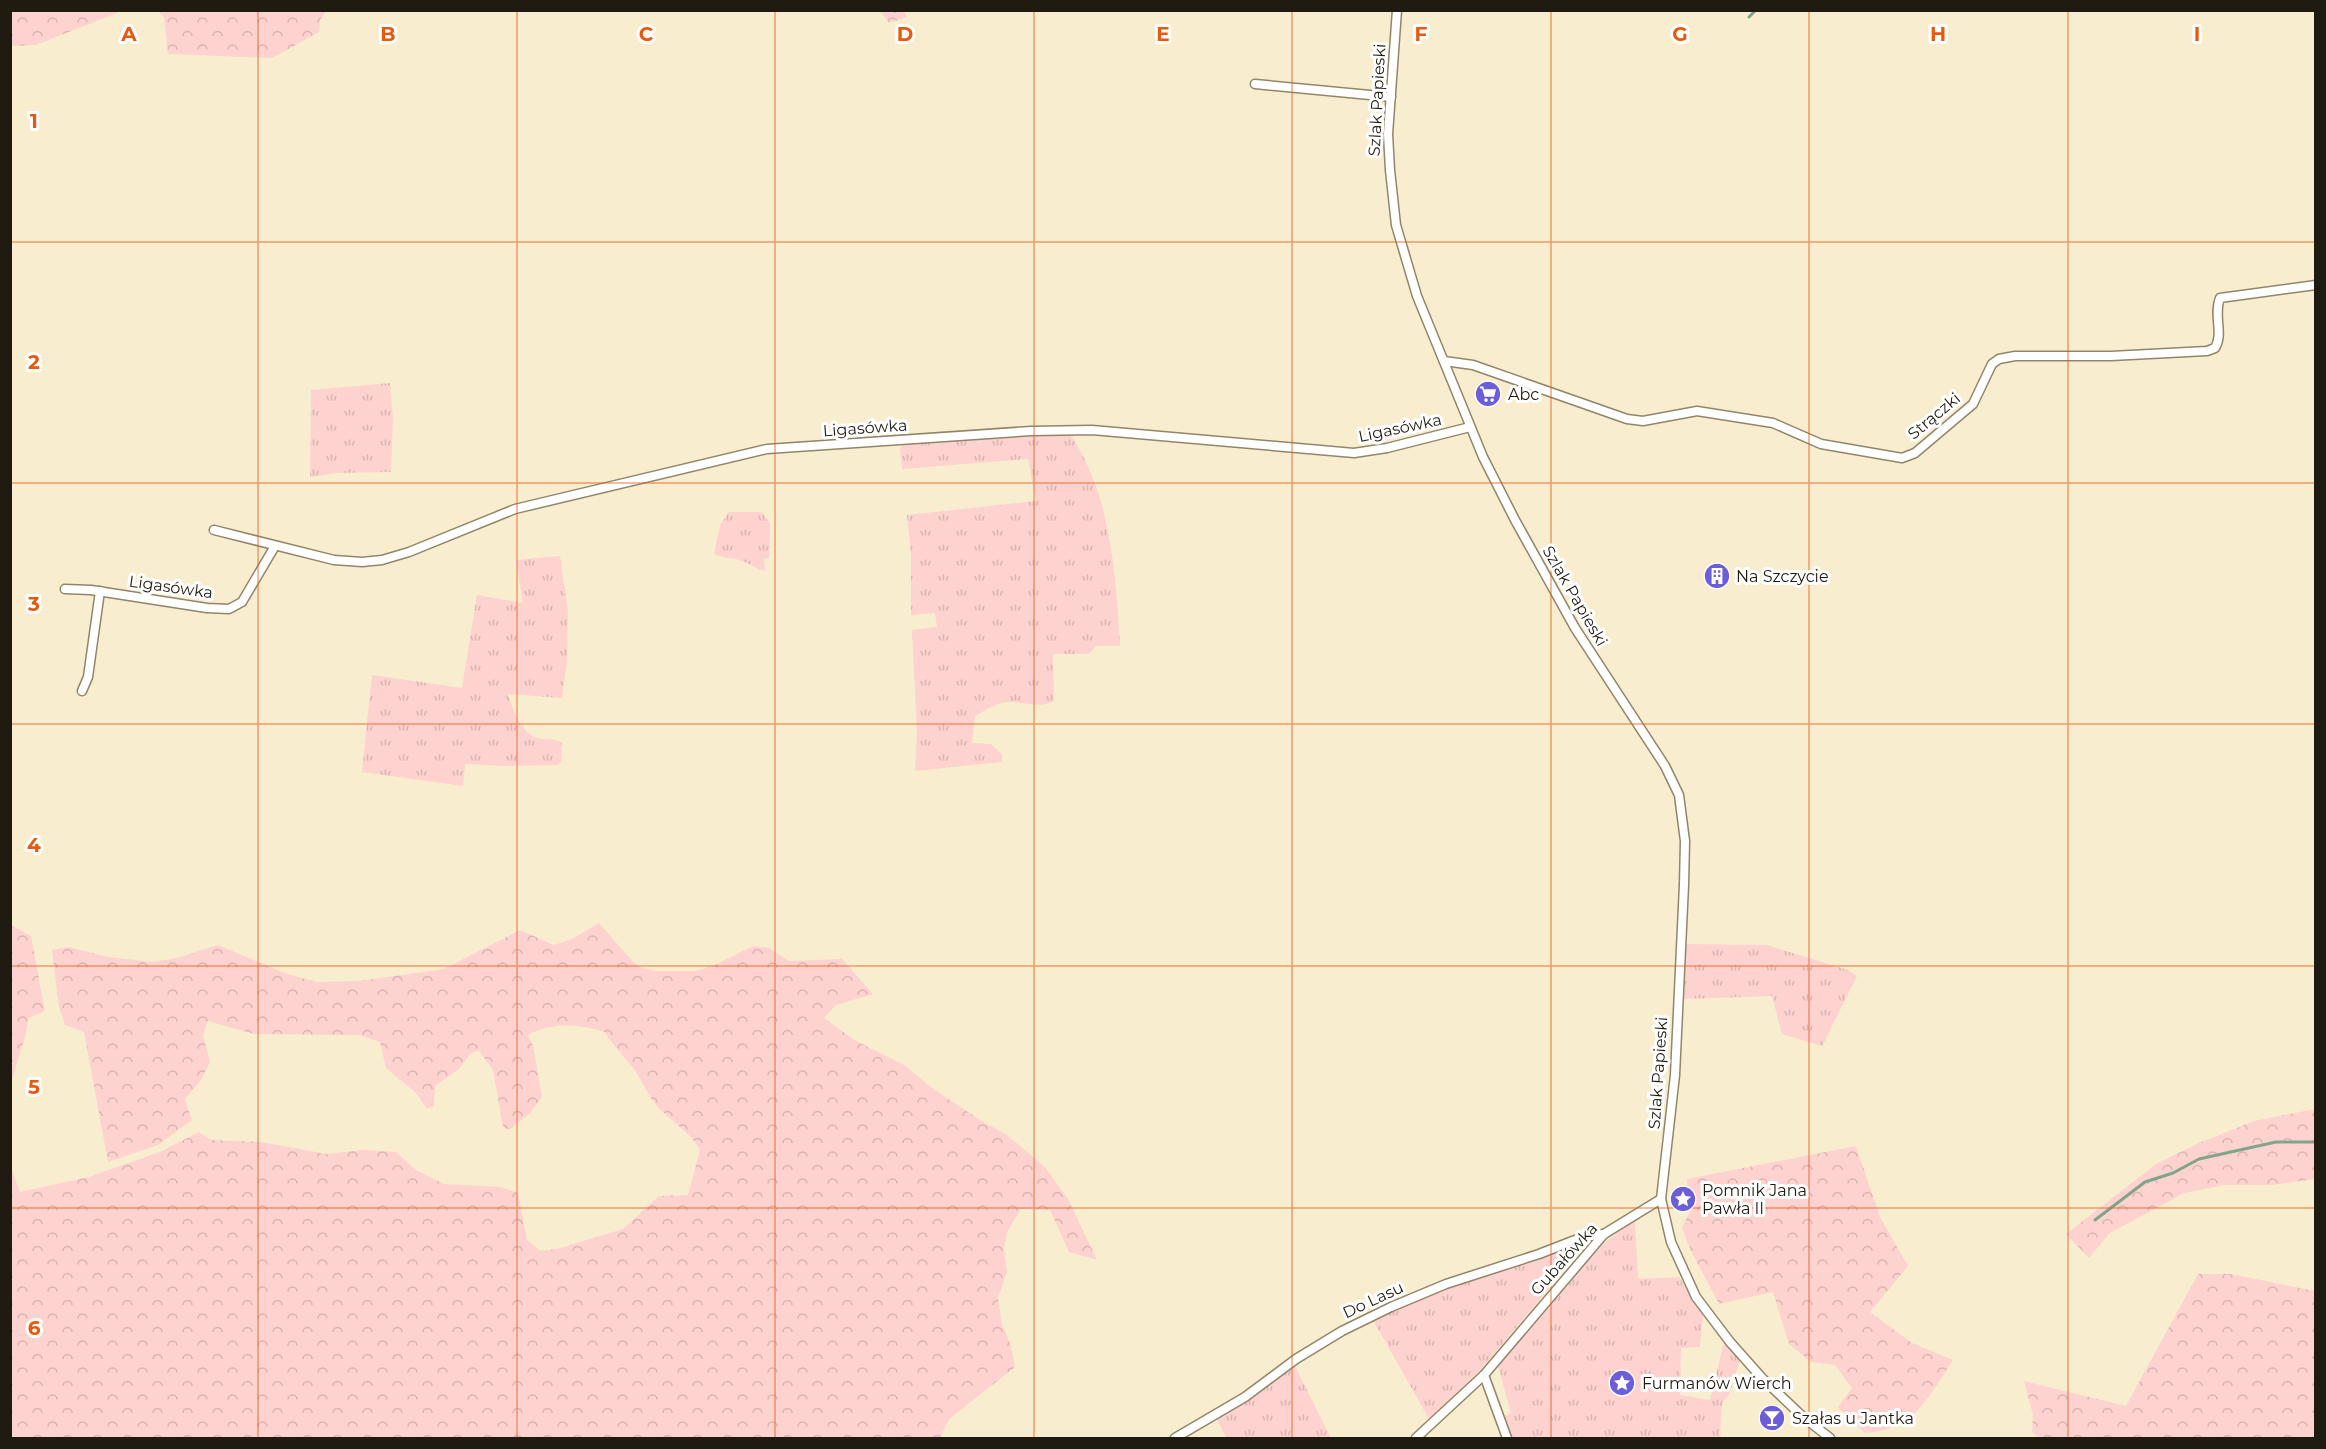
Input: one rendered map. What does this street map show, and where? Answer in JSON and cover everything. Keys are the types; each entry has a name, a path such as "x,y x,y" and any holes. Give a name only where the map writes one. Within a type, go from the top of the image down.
{"street":[{"name":"Szlak Papieski","path":"1397,10 1388,134 1396,225 1417,296 1483,457 1515,520 1575,628 1665,766 1679,795 1685,841 1683,896 1675,1075 1661,1199"},
{"path":"1255,84 1391,97"},
{"name":"Strączki","path":"1443,361 1473,365 1627,419 1643,421 1697,411 1773,423 1821,444 1902,458 1915,453 1973,404 1992,364 1999,359 2015,356 2111,356 2207,351 2215,348 2219,342 2216,308 2220,298 2316,285"},
{"name":"Ligasówka","path":"214,530 334,560 362,562 382,560 409,552 515,509 767,449 1031,431 1084,430 1354,453 1387,448 1470,427"},
{"name":"Ligasówka","path":"65,589 100,591 207,608 229,609 237,606 246,597 275,546"},
{"path":"82,691 88,677 100,591"},
{"path":"1661,1199 1671,1242 1687,1281 1701,1304 1762,1378 1802,1416 1830,1438"},
{"name":"Gubałówka","path":"1416,1438 1484,1375 1604,1234 1661,1199"},
{"name":"Do Lasu","path":"1175,1438 1245,1397 1305,1353 1342,1331 1391,1307 1446,1284 1539,1254 1583,1237 1604,1234"},
{"path":"1484,1375 1508,1438"}],"green space":[{"path":"10,11 122,11 36,45 11,46"},
{"path":"158,11 326,11 320,20 319,32 272,58 168,54 164,17"},
{"path":"880,11 904,11 907,17 889,23"},
{"path":"390,383 393,420 391,472 339,473 310,477 311,390"},
{"path":"1070,434 1084,457 1103,509 1113,564 1120,646 1096,646 1089,654 1053,654 1054,701 1038,705 1006,702 992,706 975,716 972,743 991,744 1002,754 1002,762 915,771 917,731 912,630 937,627 935,613 911,615 911,554 907,515 1036,501 1028,459 902,469 900,449 902,445 1023,435"},
{"path":"729,512 762,512 770,524 769,558 764,559 765,571 739,560 714,554 720,525"},
{"path":"560,556 568,612 567,661 562,698 508,694 517,719 525,730 538,738 562,743 561,762 558,765 465,764 463,786 362,772 372,675 462,688 477,595 523,603 516,560"},
{"path":"599,923 633,962 642,968 657,971 696,971 715,965 753,946 769,948 789,961 842,959 873,994 836,1005 824,1018 856,1041 904,1065 932,1088 1007,1135 1045,1167 1068,1199 1097,1260 1069,1252 1050,1210 1021,1209 1007,1232 1004,1248 1007,1272 998,1298 1002,1324 1011,1346 1015,1367 949,1419 940,1438 11,1438 11,1168 20,1192 89,1177 160,1152 199,1132 211,1140 261,1142 327,1154 362,1150 396,1152 416,1170 444,1184 501,1187 518,1193 527,1240 541,1251 557,1249 623,1229 659,1196 688,1195 700,1150 656,1104 636,1072 605,1032 595,1029 556,1026 528,1035 533,1046 542,1097 530,1113 509,1130 503,1127 493,1070 479,1051 471,1053 459,1069 435,1086 434,1107 426,1108 417,1094 386,1068 380,1042 359,1035 254,1034 208,1021 203,1035 210,1062 201,1080 185,1099 192,1120 158,1145 108,1162 84,1032 65,1025 59,1007 52,950 69,947 108,957 153,962 177,958 218,945 287,974 317,982 359,981 444,969 520,930 554,945 572,939"},
{"path":"11,925 31,936 45,1011 28,1018 26,1034 11,1082"},
{"path":"1686,944 1767,945 1848,970 1857,976 1822,1046 1782,1034 1772,996 1684,999"},
{"path":"2315,1109 2315,1179 2272,1185 2225,1185 2184,1193 2110,1233 2089,1258 2066,1234 2156,1164 2199,1143 2254,1121"},
{"path":"1856,1146 1880,1217 1908,1266 1870,1312 1912,1343 1953,1360 1928,1399 1908,1418 1882,1431 1865,1433 1838,1407 1852,1388 1835,1365 1811,1362 1789,1344 1773,1292 1719,1304 1691,1251 1682,1228 1689,1213 1687,1179"},
{"path":"1635,1221 1638,1279 1679,1277 1703,1315 1700,1347 1681,1348 1680,1395 1710,1400 1724,1342 1740,1360 1729,1395 1722,1403 1720,1438 1510,1438 1503,1417 1511,1413 1498,1366 1578,1268 1615,1234"},
{"path":"1588,1239 1590,1242 1482,1368 1429,1419 1373,1320 1419,1297"},
{"path":"2198,1274 2231,1274 2315,1291 2315,1438 2039,1438 2032,1432 2033,1415 2024,1381 2126,1406"},
{"path":"1294,1364 1331,1438 1226,1438 1216,1417"}],"waterway":[{"path":"1749,17 1756,10"},
{"path":"2095,1220 2145,1182 2173,1173 2199,1159 2276,1142 2316,1142"}],"place":[{"name":"Abc","path":"1488,394"},
{"name":"Na Szczycie","path":"1717,576"},
{"name":"Pomnik Jana Pawła II","path":"1683,1199"},
{"name":"Furmanów Wierch","path":"1622,1383"},
{"name":"Szałas u Jantka","path":"1772,1418"}]}
